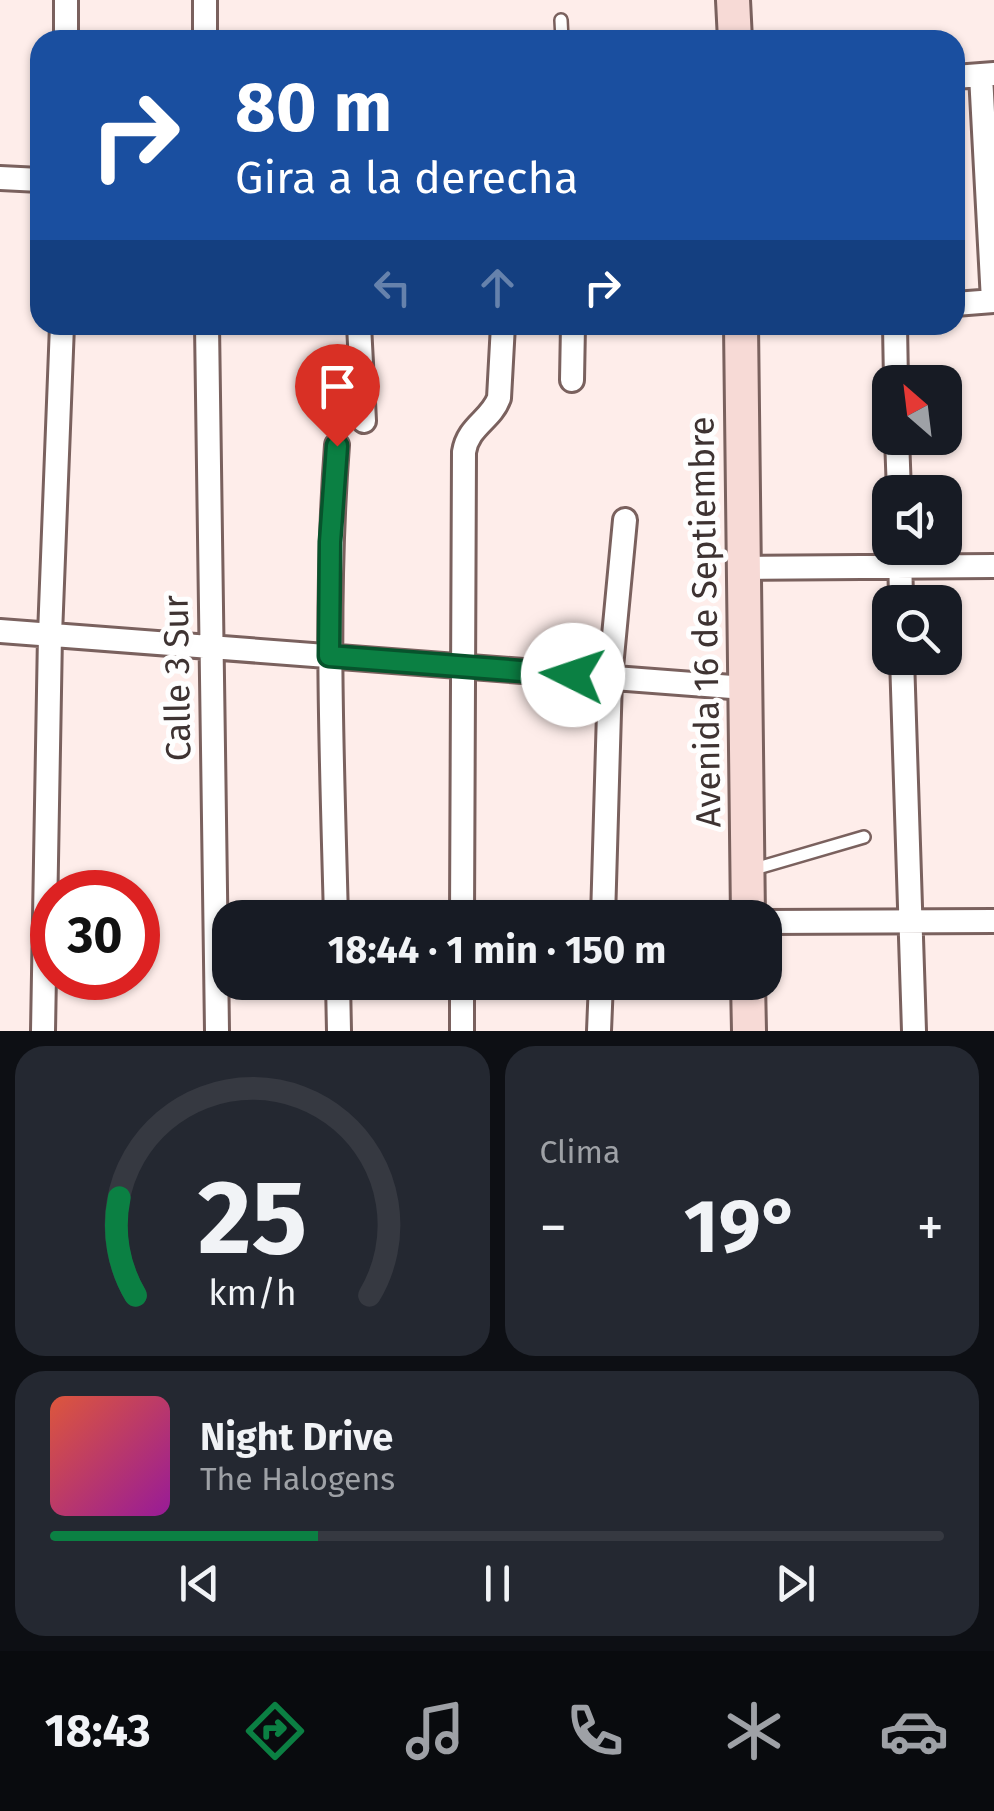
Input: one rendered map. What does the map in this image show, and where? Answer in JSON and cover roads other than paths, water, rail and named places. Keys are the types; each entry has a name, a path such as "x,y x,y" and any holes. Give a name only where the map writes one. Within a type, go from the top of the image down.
{"main road":[{"path":"733,0 734,30"},
{"name":"Avenida 16 de Septiembre","path":"741,335 748,900"},
{"path":"748,1000 749,1031"}],"street":[{"path":"66,0 66,30"},
{"path":"206,0 206,30"},
{"path":"965,303 994,301 987,75"},
{"path":"0,178 30,180"},
{"path":"43,1031 50,635 62,335"},
{"name":"Calle 3 Sur","path":"208,335 217,1031"},
{"path":"360,335 364,421"},
{"path":"462,900 464,452 471,431 495,408 499,398 502,335"},
{"path":"572,380 573,335"},
{"path":"895,335 896,365"},
{"path":"336,900 329,656 330,542 337,446"},
{"path":"604,900 610,678 625,520"},
{"path":"744,568 872,559"},
{"path":"962,563 994,566"},
{"path":"0,631 745,688"},
{"path":"902,675 914,1031"},
{"path":"782,922 994,920"},
{"path":"339,1000 340,1031"},
{"path":"462,1000 462,1031"},
{"path":"600,1031 601,1000"}],"lane":[{"path":"561,20 562,30"},
{"path":"747,870 864,837"}]}
